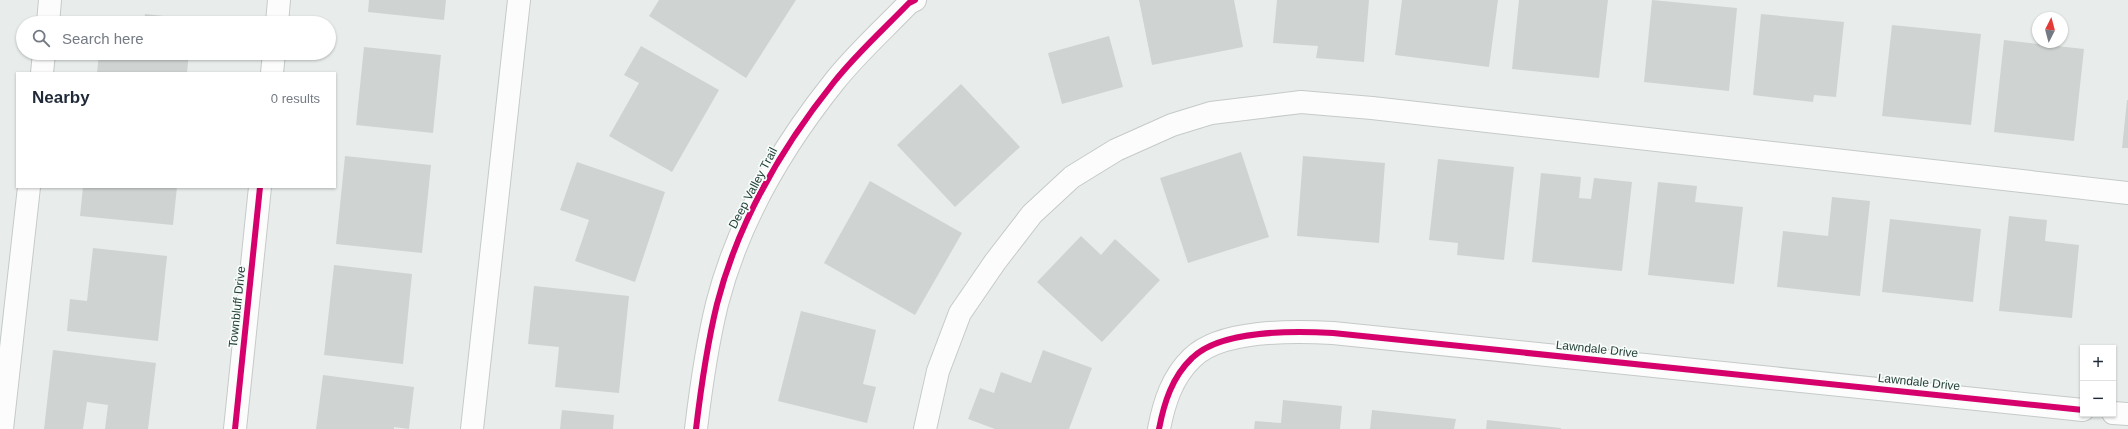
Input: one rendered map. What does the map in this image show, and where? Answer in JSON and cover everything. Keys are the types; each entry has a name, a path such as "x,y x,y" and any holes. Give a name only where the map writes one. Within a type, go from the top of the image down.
{"street":[{"path":"49,16 50,0"},
{"path":"278,16 279,0"},
{"path":"472,429 519,0"},
{"name":"Deep Valley Trail","path":"696,429 704,363 718,302 741,232 774,170 802,124 835,81 910,1"},
{"path":"42,72 43,60"},
{"path":"272,72 273,60"},
{"path":"925,429 938,371 960,313 995,262 1032,214 1072,177 1116,150 1172,124 1211,113 1301,102 1364,107 2128,193"},
{"path":"2,429 29,188"},
{"name":"Townbluff Drive","path":"235,429 260,188"},
{"name":"Lawndale Drive","path":"1159,429 1163,408 1173,383 1192,357 1219,341 1251,335 1294,331 1333,333 2080,410"},
{"path":"2116,413 2128,414"}],"building":[{"path":"369,0 446,0 444,20 368,12"},
{"path":"659,0 796,0 746,78 649,16"},
{"path":"1139,0 1234,0 1243,47 1152,65"},
{"path":"1277,0 1369,0 1364,62 1316,58 1318,46 1273,43"},
{"path":"1402,0 1498,0 1489,67 1395,55"},
{"path":"1519,0 1608,0 1599,78 1512,69"},
{"path":"1652,0 1737,8 1729,91 1644,82"},
{"path":"145,14 164,16 145,16"},
{"path":"1761,14 1844,22 1836,97 1814,95 1813,102 1753,95"},
{"path":"1892,25 1981,34 1971,125 1882,116"},
{"path":"1109,36 1123,87 1062,104 1048,53"},
{"path":"2004,40 2032,43 2032,48 2068,47 2084,49 2074,141 1994,132"},
{"path":"641,46 719,90 672,172 609,136 639,83 624,75"},
{"path":"364,47 441,55 433,133 356,125"},
{"path":"98,60 188,60 187,72 97,72"},
{"path":"961,84 1020,147 955,207 897,145"},
{"path":"2127,100 2128,148 2122,148"},
{"path":"1241,152 1269,237 1188,263 1160,178"},
{"path":"345,156 431,165 422,253 336,244"},
{"path":"1303,156 1385,163 1379,243 1297,236"},
{"path":"1438,159 1514,167 1504,260 1457,255 1458,243 1429,240"},
{"path":"577,162 665,192 635,282 575,261 589,220 560,210"},
{"path":"1541,173 1581,177 1579,198 1591,199 1594,178 1632,182 1622,271 1532,262"},
{"path":"870,181 962,233 915,315 824,263"},
{"path":"1658,182 1697,186 1695,202 1743,207 1734,284 1648,275"},
{"path":"83,188 177,188 173,225 80,216"},
{"path":"1832,197 1870,201 1860,296 1777,287 1783,231 1828,236"},
{"path":"2009,216 2047,220 2045,241 2079,245 2072,318 1999,311"},
{"path":"1890,219 1981,229 1973,302 1882,292"},
{"path":"1081,236 1101,255 1115,239 1160,280 1102,342 1037,282"},
{"path":"93,248 167,256 158,341 67,331 70,299 87,301"},
{"path":"334,265 412,274 403,364 324,355"},
{"path":"534,286 629,296 619,393 555,387 559,347 528,344"},
{"path":"801,311 876,330 863,384 876,387 867,423 778,401"},
{"path":"53,350 156,363 148,429 105,429 108,405 87,402 83,429 44,429"},
{"path":"1043,350 1092,368 1069,429 995,429 968,419 980,388 994,393 1001,372 1031,383"},
{"path":"323,375 414,387 409,429 394,427 394,429 316,429"},
{"path":"1283,400 1342,406 1340,429 1254,429 1255,421 1281,423"},
{"path":"562,410 614,415 613,429 560,429"},
{"path":"1372,410 1456,419 1454,429 1370,429"},
{"path":"1487,420 1561,428 1561,429 1486,429"}],"cycle path":[{"path":"696,429 710,335 717,304 737,244 764,187 797,133 834,82 870,42 909,3 915,0"},
{"path":"235,429 260,188"},
{"path":"1159,429 1166,400 1174,382 1179,373 1192,358 1205,349 1221,342 1239,337 1279,332 1333,333 2080,410"}]}
